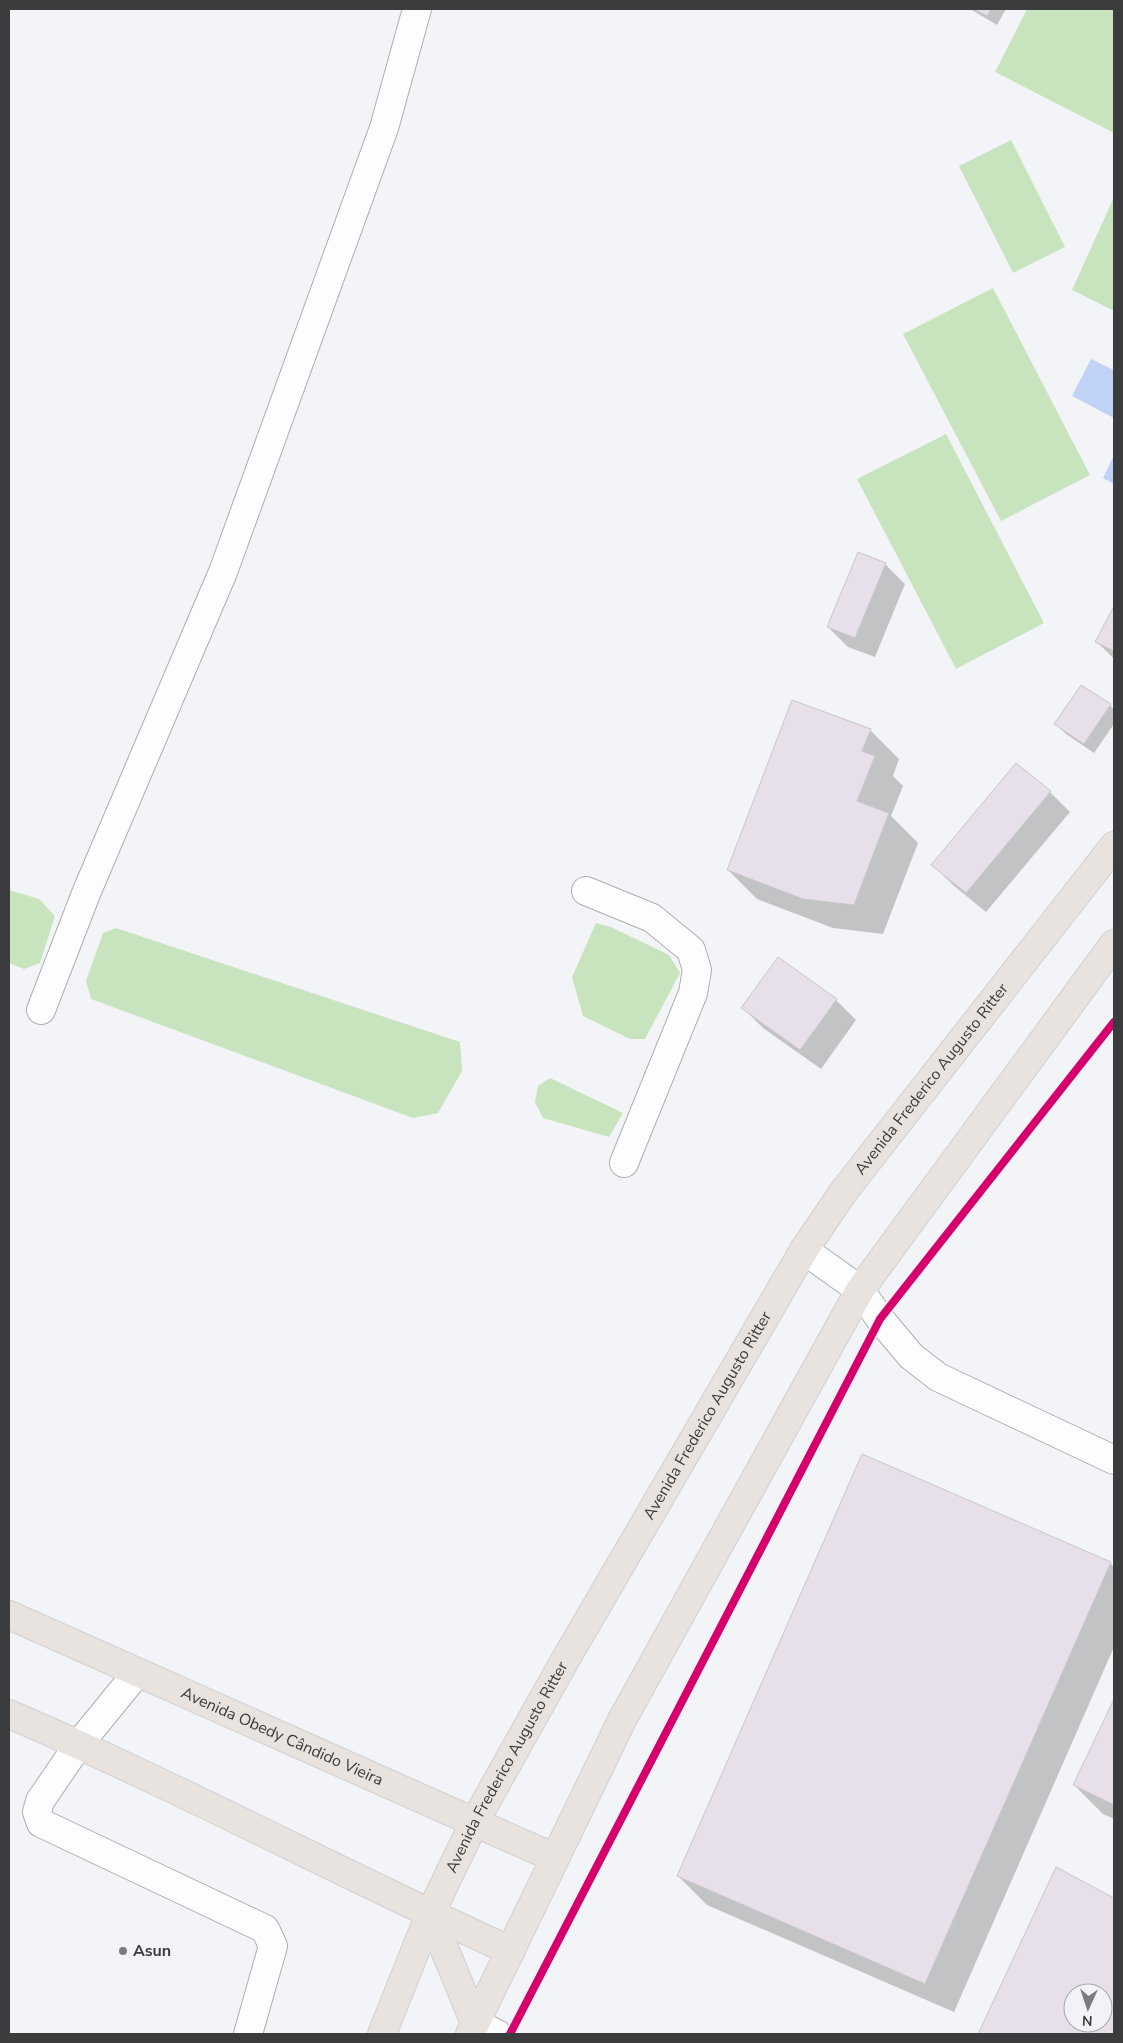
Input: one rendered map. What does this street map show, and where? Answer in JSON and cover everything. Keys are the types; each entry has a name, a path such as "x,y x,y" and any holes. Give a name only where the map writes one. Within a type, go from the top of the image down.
{"main road":[{"name":"Avenida Frederico Augusto Ritter","path":"382,2034 430,1914 475,1821 564,1662 804,1250 844,1191 1114,846"},
{"path":"481,2031 511,1951 622,1720 860,1290 1114,944"},
{"name":"Avenida Obedy Cândido Vieira","path":"9,1615 555,1858"},
{"path":"9,1714 78,1744 430,1914 511,1951"},
{"path":"430,1914 481,2031"}],"lane":[{"path":"41,1010 87,891 223,572 384,128 417,9"},
{"path":"586,891 652,918 691,950 697,970 693,993 624,1162"},
{"path":"804,1250 860,1290 880,1319 911,1356 938,1377 1114,1460"},
{"path":"137,1673 78,1744 40,1801 38,1812 41,1823 265,1929 273,1946 248,2034"}],"green space":[{"path":"1027,9 1114,9 1114,133 995,72"},
{"path":"1011,140 1065,247 1013,273 959,166"},
{"path":"1114,197 1114,311 1072,290"},
{"path":"993,288 1090,475 1001,521 903,334"},
{"path":"946,434 1044,623 956,669 857,479"},
{"path":"9,890 39,899 55,916 40,963 24,969 9,963"},
{"path":"596,923 611,927 669,955 680,973 645,1039 630,1039 583,1016 572,977"},
{"path":"116,928 460,1042 462,1071 438,1113 413,1118 91,999 86,981 103,933"},
{"path":"550,1078 623,1113 609,1137 543,1118 535,1102 538,1086"}],"water":[{"path":"1091,359 1114,370 1114,418 1072,396"},
{"path":"1114,455 1114,484 1103,478"}],"building":[{"path":"974,9 991,9 987,16"},
{"path":"858,552 886,563 855,638 827,627"},
{"path":"1114,606 1114,651 1095,642"},
{"path":"1081,685 1111,704 1084,744 1054,724"},
{"path":"792,700 871,729 862,751 875,756 857,801 889,813 854,905 803,899 727,870"},
{"path":"1016,763 1051,791 966,893 931,865"},
{"path":"778,957 837,999 800,1050 741,1008"},
{"path":"862,1454 1111,1562 925,1984 677,1876"},
{"path":"1114,1699 1114,1805 1073,1785"},
{"path":"1056,1867 1114,1898 1114,2034 978,2034"}],"cycle path":[{"path":"510,2034 880,1319 1114,1022"}],"place":[{"name":"Asun","path":"123,1951"}]}
